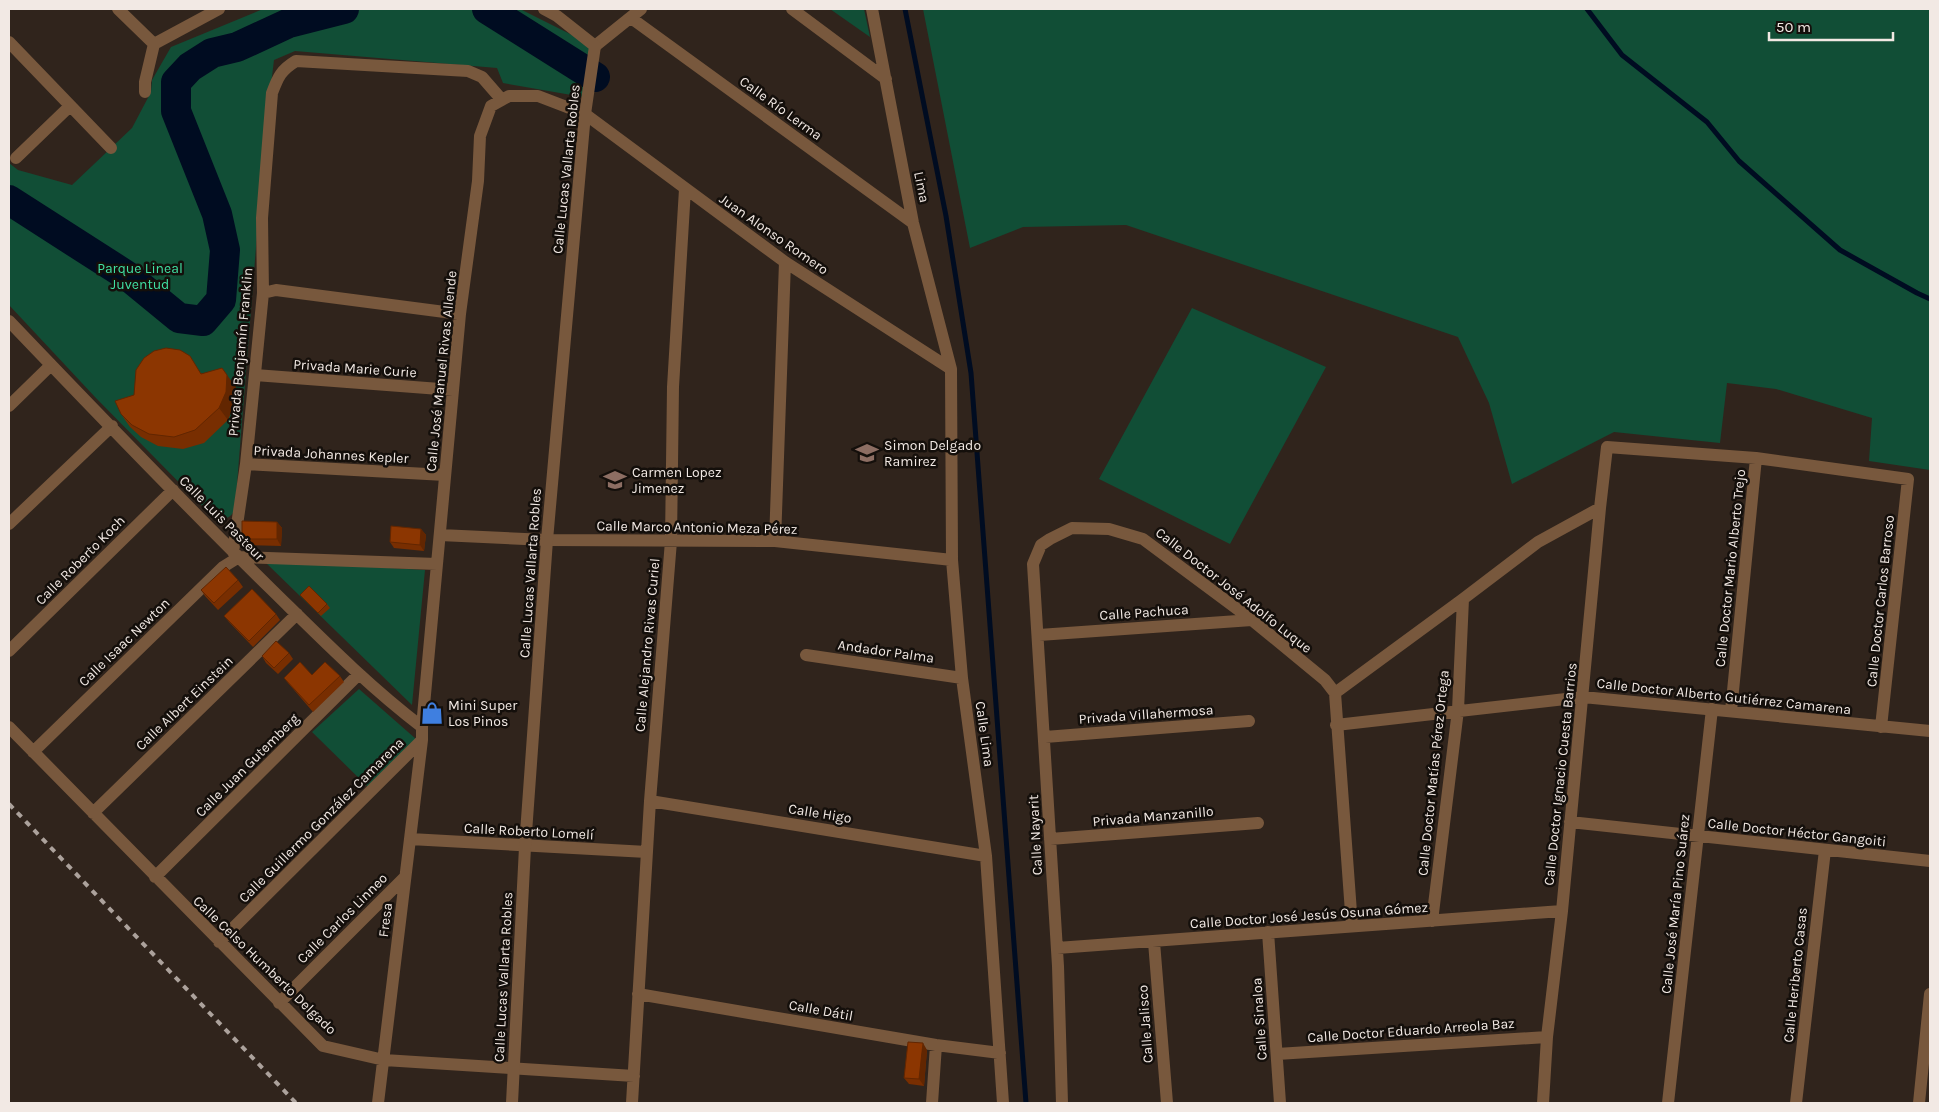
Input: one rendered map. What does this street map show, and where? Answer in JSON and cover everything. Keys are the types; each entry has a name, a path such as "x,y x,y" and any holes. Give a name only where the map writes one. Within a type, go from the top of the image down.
{"street":[{"path":"118,9 154,44"},
{"path":"145,92 145,82 154,44 219,9"},
{"path":"544,9 557,16 595,46 636,13"},
{"path":"792,9 886,79"},
{"name":"Lima","path":"872,9 913,223 951,369"},
{"name":"Calle Río Lerma","path":"636,13 913,223"},
{"path":"9,42 111,148"},
{"name":"Calle Lucas Vallarta Robles","path":"512,1103 525,846 547,540 585,114 595,46"},
{"name":"Privada Benjamín Franklin","path":"236,555 263,293 262,218 272,93 284,68 296,61 468,71 482,77 502,100"},
{"path":"502,100 509,96 538,96 585,114"},
{"name":"Calle José Manuel Rivas Allende","path":"422,740 460,314 478,181 480,136 491,106 502,100"},
{"path":"16,158 70,106"},
{"name":"Juan Alonso Romero","path":"585,114 685,190 785,262 951,369"},
{"name":"Calle Alejandro Rivas Curiel","path":"632,1103 646,852 671,541 673,387 685,190"},
{"path":"775,541 785,262"},
{"path":"263,293 276,290 460,314"},
{"name":"Calle Luis Pasteur","path":"9,320 236,555 359,674 422,726"},
{"path":"9,406 51,365"},
{"name":"Calle Lima","path":"951,369 952,560 962,678 986,856 1003,1103"},
{"name":"Privada Marie Curie","path":"255,375 453,390"},
{"path":"9,524 112,426"},
{"name":"Calle Doctor Ignacio Cuesta Barrios","path":"1543,1103 1600,508 1608,448 1756,458"},
{"name":"Calle Doctor Carlos Barroso","path":"1756,458 1908,479 1881,727"},
{"name":"Calle Doctor Mario Alberto Trejo","path":"1731,711 1756,458"},
{"name":"Privada Johannes Kepler","path":"246,464 445,474"},
{"name":"Calle Roberto Koch","path":"9,651 173,490"},
{"path":"1352,926 1335,692 1538,542 1600,508"},
{"name":"Calle Doctor José Adolfo Luque","path":"1033,564 1042,545 1072,528 1109,529 1143,539 1252,620 1325,680 1335,692"},
{"name":"Calle Marco Antonio Meza Pérez","path":"440,535 547,540 775,541 952,560"},
{"path":"236,555 437,564"},
{"name":"Calle Isaac Newton","path":"33,752 236,555"},
{"name":"Calle Nayarit","path":"1033,564 1046,737 1050,839 1058,948 1062,1103"},
{"name":"Calle Doctor Matías Pérez Ortega","path":"1432,920 1458,710 1463,599"},
{"name":"Calle Albert Einstein","path":"93,813 297,614"},
{"name":"Calle Pachuca","path":"1039,634 1252,620"},
{"name":"Andador Palma","path":"806,654 962,678"},
{"name":"Calle Juan Gutemberg","path":"155,877 359,674"},
{"name":"Calle Doctor Alberto Gutiérrez Camarena","path":"1336,725 1583,697 1930,731"},
{"name":"Calle José María Pino Suárez","path":"1668,1103 1712,709"},
{"name":"Privada Villahermosa","path":"1046,737 1249,721"},
{"name":"Calle Celso Humberto Delgado","path":"9,727 323,1046 384,1060 634,1076"},
{"name":"Fresa","path":"378,1103 422,740"},
{"name":"Calle Guillermo González Camarena","path":"219,942 422,740"},
{"name":"Calle Higo","path":"650,800 986,856"},
{"name":"Calle Doctor Héctor Gangoiti","path":"1570,822 1930,861"},
{"name":"Privada Manzanillo","path":"1050,839 1258,823"},
{"name":"Calle Roberto Lomelí","path":"410,839 646,852"},
{"name":"Calle Heriberto Casas","path":"1796,1103 1824,850"},
{"name":"Calle Carlos Linneo","path":"280,1003 405,877"},
{"name":"Calle Doctor José Jesús Osuna Gómez","path":"1058,948 1562,911"},
{"name":"Calle Sinaloa","path":"1268,932 1280,1103"},
{"name":"Calle Jalisco","path":"1154,942 1166,1103"},
{"name":"Calle Dátil","path":"638,994 936,1045 1000,1053"},
{"path":"1919,1103 1926,1083 1930,994"},
{"name":"Calle Doctor Eduardo Arreola Baz","path":"1277,1054 1548,1037"},
{"path":"932,1103 936,1045"}],"green space":[{"name":"Parque Lineal Juventud","path":"263,9 520,9 592,45 583,97 503,83 497,68 295,51 274,60 265,135 235,509 228,518 216,520 95,397 9,305 9,163 18,170 72,185 132,128 151,92 152,80 171,47"},
{"path":"830,9 864,9 870,37"},
{"path":"923,9 1930,9 1930,470 1869,461 1872,418 1776,389 1727,383 1720,443 1614,432 1512,484 1489,403 1458,337 1126,225 1023,227 970,248"},
{"path":"1192,308 1326,367 1230,544 1099,479"},
{"path":"264,561 425,570 412,705"},
{"path":"359,689 416,739 368,787 312,732"}],"building":[{"path":"166,348 180,350 190,356 201,374 222,368 227,375 226,392 219,408 195,430 174,437 149,434 132,425 121,414 115,401 134,395 136,370 144,358 154,351"},
{"path":"242,521 277,522 277,539 242,539"},
{"path":"391,526 421,529 420,545 390,542"},
{"path":"226,567 238,580 214,603 201,590"},
{"path":"309,586 327,604 318,613 300,595"},
{"path":"252,589 276,614 249,641 224,616"},
{"path":"276,641 289,653 274,668 262,656"},
{"path":"300,662 312,675 325,662 340,676 309,705 284,678"},
{"path":"908,1042 923,1043 919,1079 904,1078"}],"waterway":[{"path":"9,200 129,277 179,318 203,321 221,300 225,250 217,214 176,111 176,82 190,67 212,53 237,47 289,23 344,9"},
{"path":"487,9 595,77"},
{"path":"905,9 946,216 971,373 1026,1103"},
{"path":"1587,9 1622,55 1707,122 1739,161 1840,250 1930,299"}],"railway":[{"path":"9,804 296,1103"}],"place":[{"name":"Simon Delgado Ramirez","path":"867,453"},
{"name":"Carmen Lopez Jimenez","path":"615,480"},
{"name":"Mini Super Los Pinos","path":"432,713"}]}
